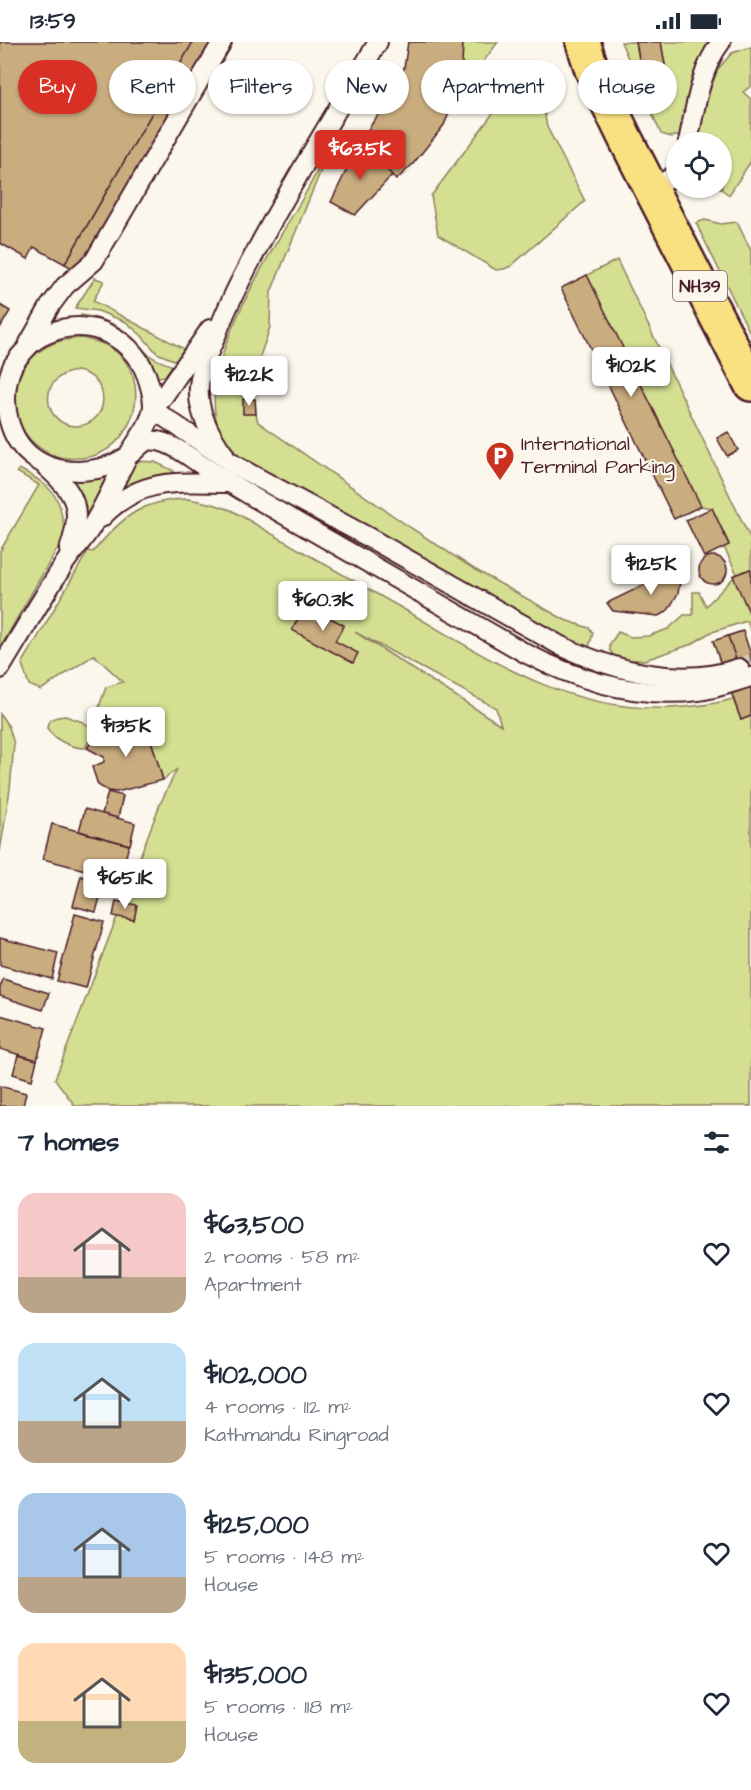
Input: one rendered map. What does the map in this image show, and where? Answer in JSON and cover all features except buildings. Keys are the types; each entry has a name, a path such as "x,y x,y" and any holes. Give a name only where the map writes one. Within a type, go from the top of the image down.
{"highway":[{"name":"NH39","path":"583,42 592,70 663,181 751,384"}],"street":[{"path":"27,348 50,306 65,286 94,261 222,42"},
{"path":"91,529 127,457 145,430 153,408 228,304 284,200 378,42"},
{"path":"690,132 701,87 713,51 721,42"},
{"path":"228,304 203,369 199,399 202,413 212,436 225,456 236,466"},
{"path":"63,566 75,533 76,510 68,489 59,478 21,446 10,427 4,401 8,376 13,365 27,348 40,337 65,328 90,328 113,336 128,347 140,361 146,372 153,408 236,466 368,537 561,646 579,655 624,670 670,676 745,672"},
{"path":"45,465 72,471 97,468 127,457 145,440 166,443 230,483 525,654 572,675 611,687 664,693 720,687 745,672"},
{"path":"0,669 63,566 91,529 117,503 142,489 173,483 230,483"}],"green space":[{"path":"463,42 498,42 485,60 462,60"},
{"path":"621,42 636,42 639,60 629,60"},
{"path":"661,42 712,42 683,132 666,132 666,136 661,134 652,114 677,114 677,60 664,60"},
{"path":"751,47 751,86 743,92 751,99 751,161 732,190 732,132 694,132 718,69 732,53"},
{"path":"492,114 545,114 547,127 585,201 511,266 496,270 438,235 431,196"},
{"path":"338,129 271,292 270,327 249,389 251,398 255,399 258,422 474,569 565,620 589,628 593,633 589,647 564,642 252,465 232,450 219,429 214,403 218,373 227,341 241,308"},
{"path":"705,220 721,224 737,222 751,251 751,335 696,223"},
{"path":"617,260 751,540 751,632 747,621 709,633 692,644 645,660 628,660 613,655 610,644 618,632 631,637 648,636 668,629 684,615 693,615 693,592 699,592 706,606 737,574 724,547 729,544 712,508 701,506 587,275"},
{"path":"95,278 104,281 93,301 184,349 176,361 157,353 126,322 98,311 75,308"},
{"path":"81,315 114,325 126,332 136,341 121,330 81,318"},
{"path":"81,338 104,344 125,361 133,377 136,395 133,413 126,429 115,443 100,453 82,458 54,456 36,445 21,427 15,411 15,388 24,367 40,351 53,343","holes":["77,371 97,381 101,390 103,400 101,409 88,423 77,426 66,424 57,418 48,400 54,381"]},
{"path":"138,344 151,356 173,366 166,376 158,377"},
{"path":"136,461 155,462 174,471 172,474 152,477 119,490"},
{"path":"19,469 37,479 52,492 59,504 67,532 0,648 0,551 39,485 17,472"},
{"path":"113,470 87,521 72,480"},
{"path":"189,499 231,510 499,664 563,692 632,707 686,707 733,699 741,720 751,716 751,1106 75,1106 55,1079 160,804 177,769 163,780 144,717 111,725 99,707 106,687 123,682 94,655 41,690 29,685 22,664 88,551 93,552 113,529 134,513 158,502","holes":["355,632 496,708 501,725"]},
{"path":"0,714 9,727 14,744 10,789 0,852"},
{"path":"65,716 90,727 90,739 85,748 63,743 47,728 51,720"}],"tunnel":[{"path":"739,668 751,663"}],"place":[{"name":"International Terminal Parking","path":"500,482"}]}
